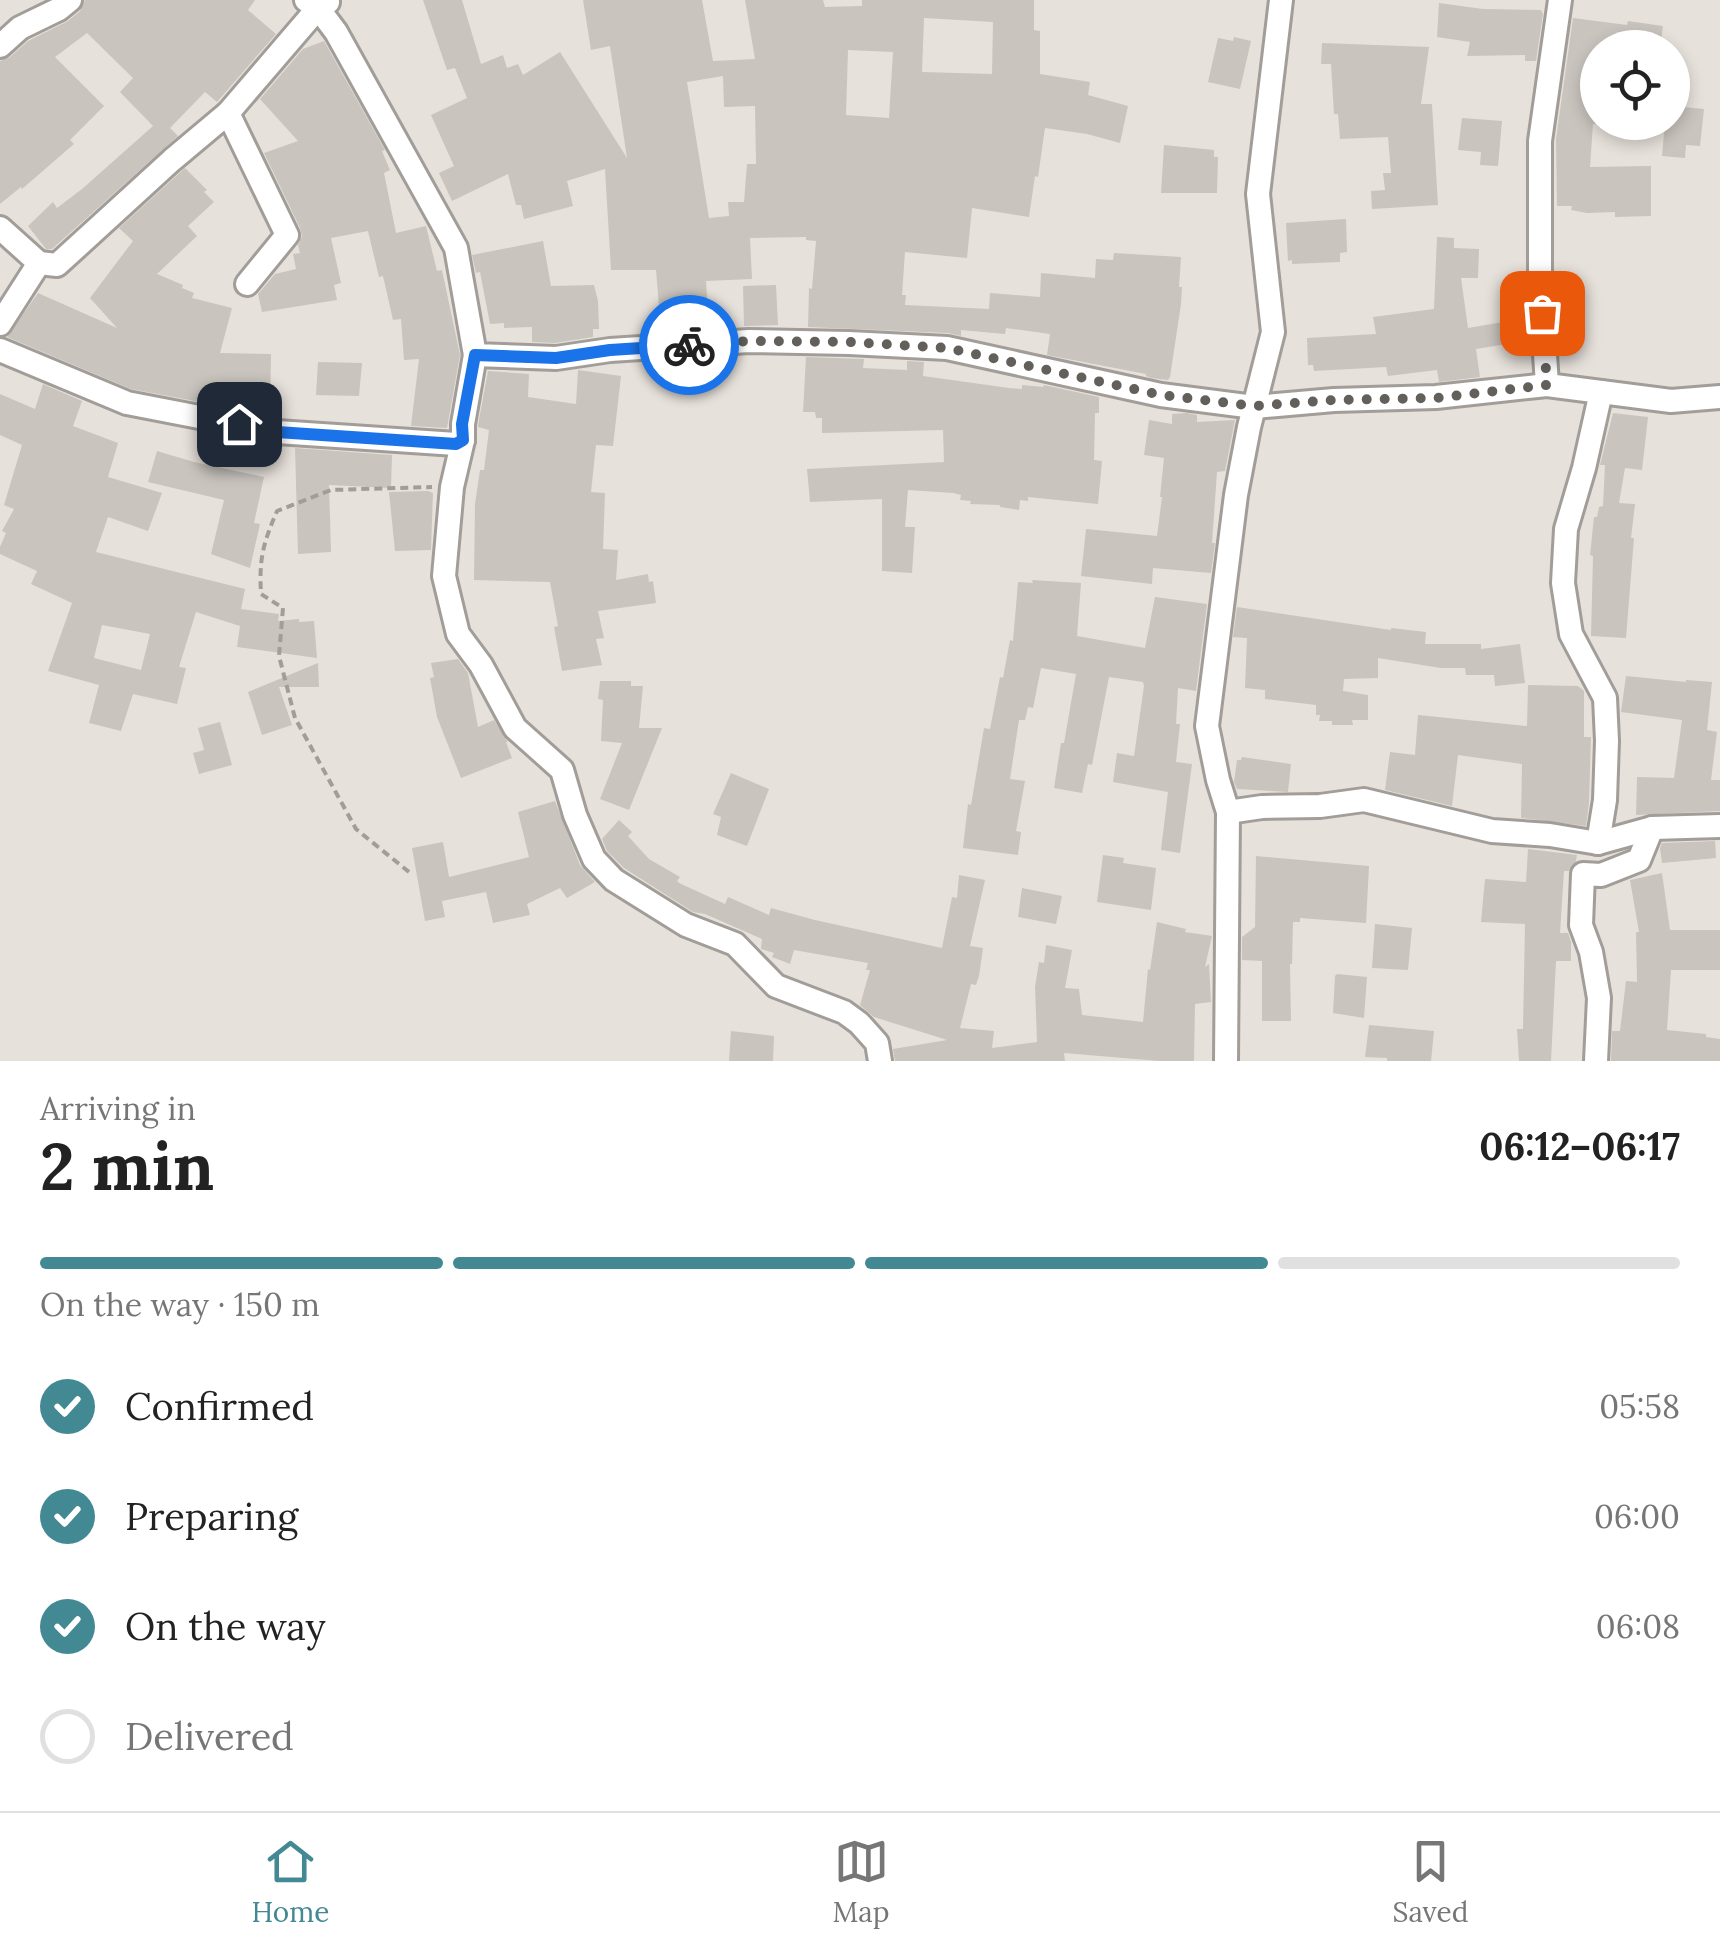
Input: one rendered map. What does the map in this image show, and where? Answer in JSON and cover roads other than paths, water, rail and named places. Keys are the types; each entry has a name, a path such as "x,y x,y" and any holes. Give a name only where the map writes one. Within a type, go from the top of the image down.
{"street":[{"path":"0,46 20,28 70,0"},
{"path":"1226,1061 1228,812 1207,726 1236,495 1273,332 1258,194 1281,0"},
{"path":"1547,385 1540,277 1540,141 1560,0"},
{"path":"0,228 39,263 57,264 228,113 318,3 456,248 475,355 452,487 444,576 458,634 481,665 515,728 562,770 575,815 594,858 614,880 686,925 735,944 776,986 844,1012 876,1043 880,1061"},
{"path":"228,113 287,236 247,284"},
{"path":"0,324 39,263"},
{"path":"475,355 556,358 610,350 749,341 849,342 947,348 1161,395 1254,406 1436,398 1547,385 1671,401 1720,398"},
{"path":"0,350 126,403 277,432 456,444 463,440"},
{"path":"1598,842 1606,800 1604,698 1570,634 1563,582 1566,530 1601,392"},
{"path":"1228,812 1364,800 1492,831 1598,842 1652,828 1720,826"},
{"path":"1596,1061 1599,998 1581,924 1582,874 1600,875 1639,860 1652,828"}]}
